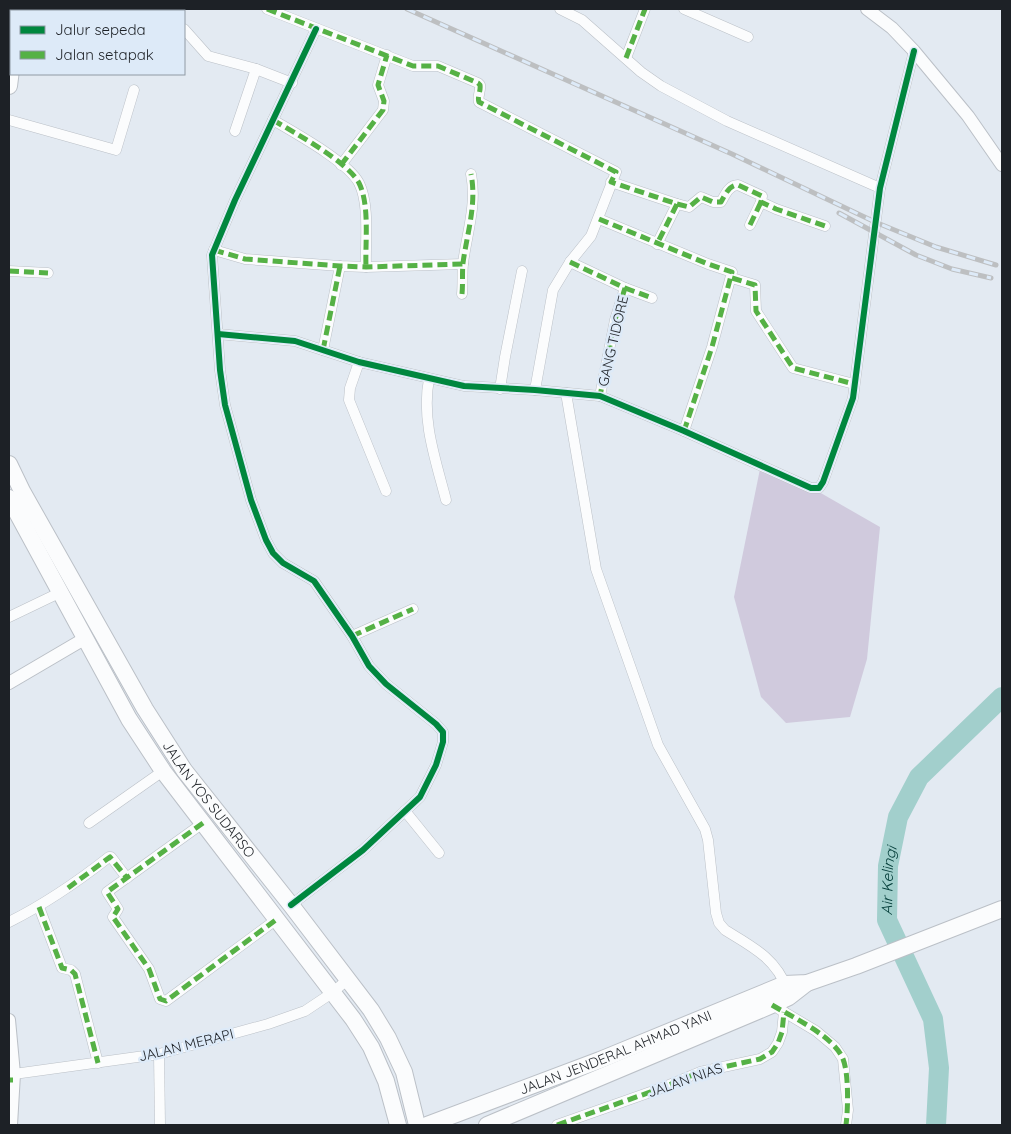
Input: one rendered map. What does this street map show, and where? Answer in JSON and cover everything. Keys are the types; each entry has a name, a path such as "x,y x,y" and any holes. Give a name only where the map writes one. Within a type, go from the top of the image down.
{"highway":[{"name":"JALAN YOS SUDARSO","path":"9,464 22,492 145,709 184,770 371,1010 388,1038 404,1072 417,1125"},
{"name":"JALAN YOS SUDARSO","path":"9,498 129,719 163,771 353,1020 371,1047 386,1081 398,1125"},
{"path":"84,639 101,632"},
{"name":"JALAN JENDERAL AHMAD YANI","path":"487,1125 783,1000 807,983 1002,909"},
{"name":"JALAN JENDERAL AHMAD YANI","path":"427,1125 600,1060 783,1000"}],"street":[{"path":"267,9 413,66 438,66 478,83 481,89 479,102 616,172 599,220 587,243 570,262 557,282 550,299 535,390"},
{"path":"560,9 582,20 641,72 660,86 727,121 880,188"},
{"path":"626,58 645,9"},
{"path":"684,9 748,37"},
{"path":"867,9 892,28 914,52 968,116 1002,165"},
{"path":"185,29 208,56 292,83"},
{"path":"291,905 363,850 420,797 436,765 443,742 442,732 436,724 386,684 369,666 352,636 314,581 283,563 273,552 266,540 252,500 225,405 220,370 211,259 235,200 316,29"},
{"path":"218,334 295,342 359,362 464,386 600,396 811,488 819,488 823,482 851,405 880,188 914,52"},
{"path":"341,165 382,110 384,100 378,85 387,55"},
{"path":"235,131 256,70"},
{"path":"9,120 116,150 134,90"},
{"path":"273,120 323,150 348,170 359,183 365,204 366,267"},
{"path":"462,294 463,264 474,188 471,174"},
{"path":"611,182 689,207 701,197 712,202 721,202 729,189 735,185 762,196 750,225"},
{"path":"761,202 825,226"},
{"path":"657,244 677,204"},
{"path":"599,220 708,264 731,271 732,278 712,347 684,431"},
{"path":"214,250 245,259 340,266 463,264"},
{"name":"GANG TIDORE","path":"570,262 625,288 612,334 600,396"},
{"path":"323,350 340,266"},
{"path":"9,270 48,273"},
{"path":"500,389 522,271"},
{"path":"732,278 755,285 756,312 793,368 854,384"},
{"path":"625,288 652,298"},
{"path":"359,362 350,388 350,400 386,491"},
{"path":"429,379 426,398 430,437 446,500"},
{"path":"566,393 596,569 658,745 705,829 719,923 725,930 770,960 783,1000 835,1047 843,1059 848,1110 846,1125"},
{"path":"9,617 59,593"},
{"path":"352,636 413,609"},
{"path":"9,682 84,639"},
{"path":"89,823 163,771"},
{"path":"406,810 439,853"},
{"path":"203,823 107,892 118,909 113,917 149,969 160,999 166,1001 276,919"},
{"path":"9,922 39,907 109,857 111,857 127,878"},
{"path":"39,907 62,968 71,970 75,974 98,1063"},
{"name":"JALAN MERAPI","path":"12,1078 159,1054 287,1018 305,1011 332,993 347,980"},
{"name":"JALAN NIAS","path":"557,1125 659,1089 700,1072 760,1059 772,1052 778,1043 782,1032 783,1000"},
{"path":"9,1020 12,1078 11,1125"},
{"path":"159,1054 160,1125"}],"shaded area":[{"path":"760,469 819,492 880,527 867,659 850,717 786,723 761,697 734,597"}],"waterway":[{"name":"Air Kelingi","path":"936,1125 939,1068 933,1019 887,920 888,866 898,817 919,777 1002,697"}],"railway":[{"path":"407,9 732,154 875,222 936,247 996,265"},
{"path":"839,213 916,255 952,269 991,278"}],"marked path":[{"path":"267,9 413,66 438,66 478,83 480,85 479,102 616,172 611,182 677,204 657,244"},
{"path":"626,58 645,9"},
{"path":"341,165 383,110 384,101 378,85 387,55"},
{"path":"273,120 333,157 359,183 365,202 366,213 366,267"},
{"path":"462,294 463,263 473,196 471,174"},
{"path":"677,204 689,207 701,197 713,202 721,202 730,189 738,185 762,196 761,202 825,226"},
{"path":"750,225 761,202"},
{"path":"599,219 732,272 712,347 684,431"},
{"path":"214,250 245,259 340,266 463,264"},
{"path":"570,262 625,288 615,320 600,396"},
{"path":"323,350 340,266"},
{"path":"9,271 48,273"},
{"path":"732,278 755,285 756,311 793,368 854,384"},
{"path":"625,288 652,298"},
{"path":"352,636 413,609"},
{"path":"203,823 107,892 118,909 113,917 149,969 160,999 166,1001 277,919"},
{"path":"68,888 110,857 127,878"},
{"path":"39,907 62,968 71,970 75,974 98,1063"},
{"path":"772,1005 822,1035 831,1043 843,1059 848,1101 846,1125"},
{"path":"557,1125 659,1089 700,1072 760,1059 772,1052 778,1043 782,1032 784,1012"}],"cycle path":[{"path":"291,905 363,850 420,797 436,765 443,742 443,732 436,724 386,684 369,666 352,636 314,581 283,563 273,553 251,500 225,405 220,370 212,255 235,200 316,29"},
{"path":"218,334 295,341 359,362 464,386 600,396 811,488 819,488 823,482 853,398 880,188 914,51"}]}
